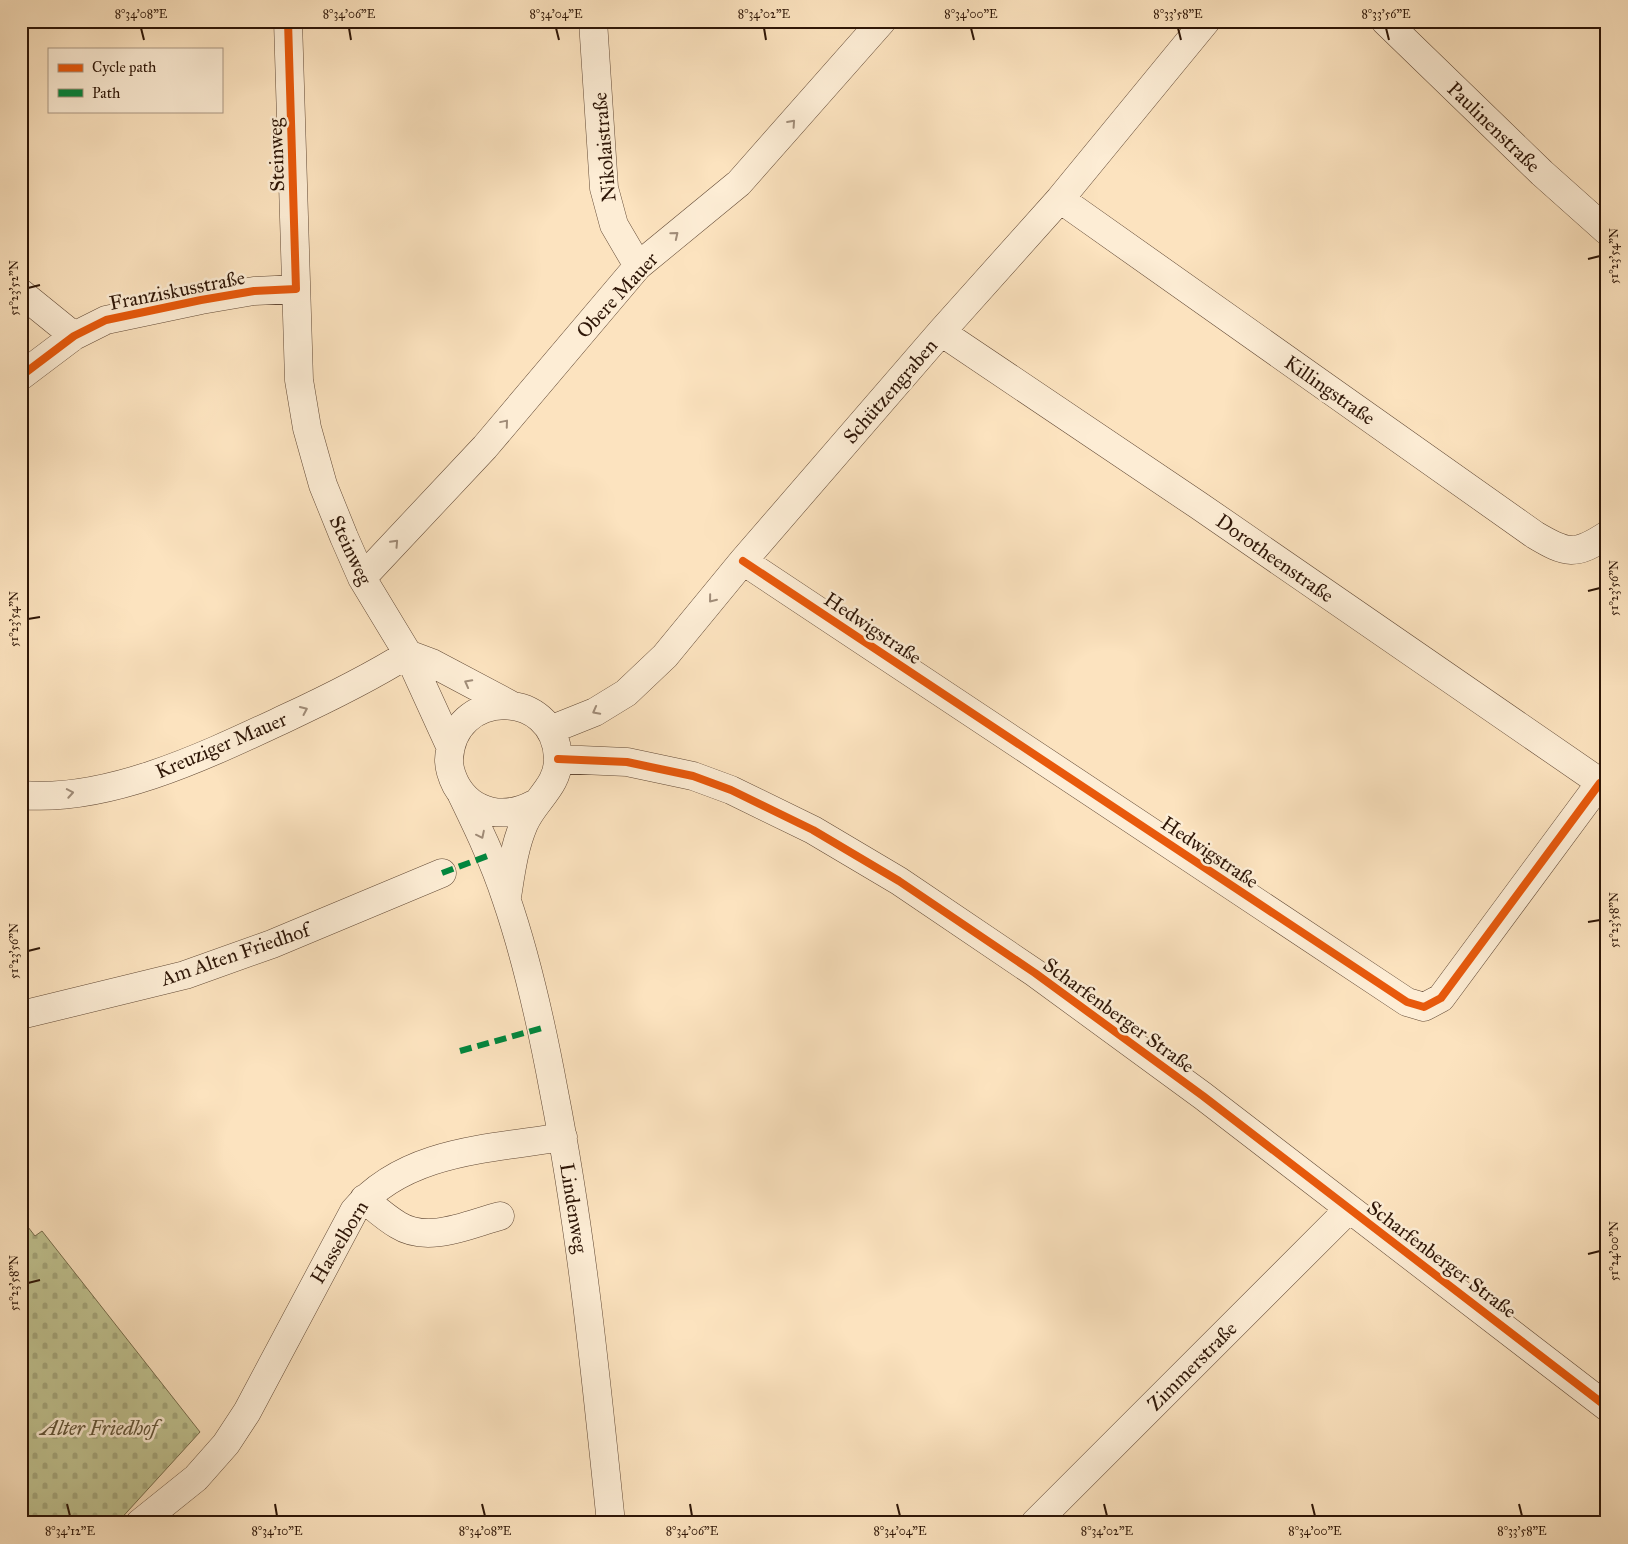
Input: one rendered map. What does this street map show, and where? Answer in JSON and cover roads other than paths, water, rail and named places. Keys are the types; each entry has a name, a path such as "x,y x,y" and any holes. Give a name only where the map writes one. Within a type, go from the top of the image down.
{"street":[{"name":"Steinweg","path":"288,21 299,380 307,428 323,485 362,578 408,654 450,746"},
{"name":"Nikolaistraße","path":"593,21 604,188 614,225 638,266"},
{"name":"Obere Mauer","path":"362,578 485,447 638,266 739,183 882,21"},
{"name":"Schützengraben","path":"550,730 595,712 626,693 665,656 743,561 941,332 1060,199 1206,21"},
{"name":"Paulinenstraße","path":"1385,21 1542,174 1607,231"},
{"name":"Killingstraße","path":"1060,199 1535,535 1560,550 1585,549 1607,535"},
{"name":"Franziskusstraße","path":"21,376 74,336 94,325 122,315 254,291 296,289"},
{"path":"21,293 74,336"},
{"name":"Dorotheenstraße","path":"941,332 1198,505 1603,785"},
{"name":"Hedwigstraße","path":"743,561 1406,1002 1424,1007 1441,998 1603,785"},
{"path":"408,654 432,663 511,705 526,709 540,718 550,730 556,744 558,759 552,784 534,804 522,810 495,813 475,805 460,791 450,770 450,746 456,732 467,719 480,710 495,705 511,705"},
{"name":"Kreuziger Mauer","path":"21,795 55,796 101,787 181,765 346,691 408,654"},
{"name":"Scharfenberger Straße","path":"558,759 627,762 693,776 731,790 813,830 900,881 1035,973 1203,1096 1349,1209 1602,1394"},
{"name":"Lindenweg","path":"460,791 488,851 506,898 537,1002 563,1137 585,1271 611,1523"},
{"name":"Lindenweg","path":"506,898 513,854 534,804"},
{"name":"Am Alten Friedhof","path":"21,1015 185,974 272,944 442,873"},
{"name":"Hasselborn","path":"140,1523 196,1478 226,1444 247,1412 336,1242 354,1211 364,1199 393,1176 434,1159 563,1137"},
{"path":"364,1199 399,1226 413,1232 430,1234 500,1216"},
{"name":"Zimmerstraße","path":"1035,1523 1349,1209"}],"park label":[{"name":"Alter Friedhof","path":"99,1428"}]}
